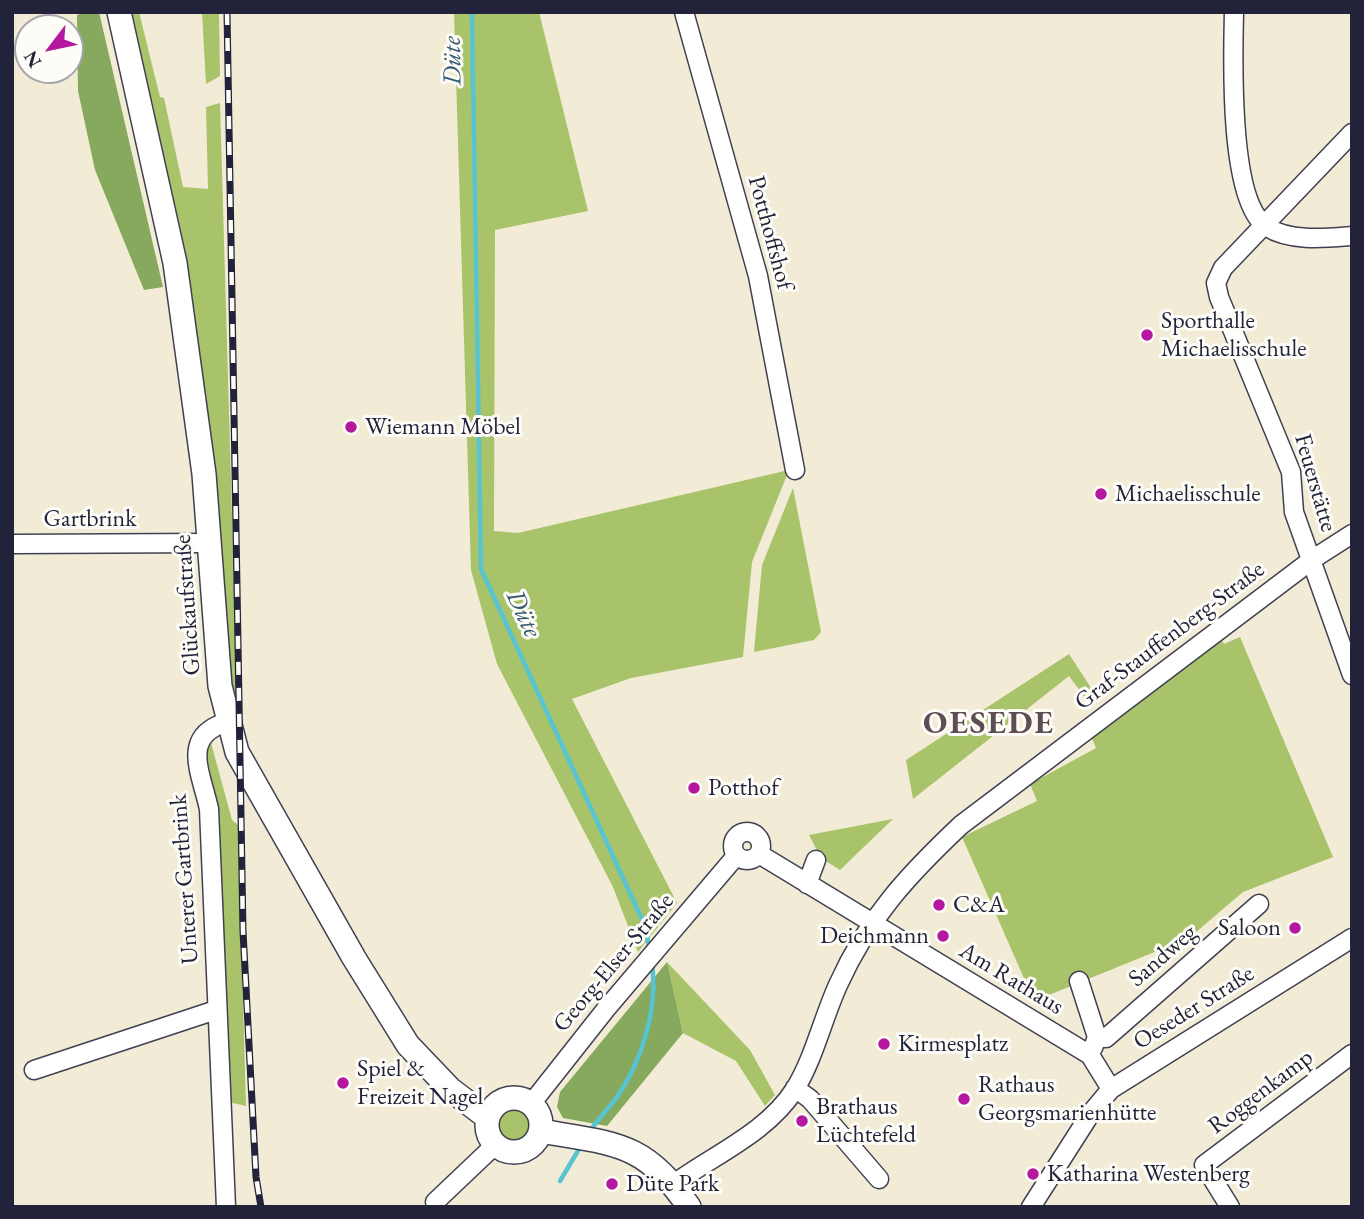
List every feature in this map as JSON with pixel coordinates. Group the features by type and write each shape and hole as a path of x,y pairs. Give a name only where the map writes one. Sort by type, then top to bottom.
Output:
{"main road":[{"name":"Glückaufstraße","path":"118,12 176,263 196,402 220,687 237,752 408,1045 450,1089 488,1118"},
{"path":"515,1098 531,1104 540,1116 541,1131 533,1145 518,1152 502,1150 495,1145 488,1132 488,1118 498,1103 515,1098"},
{"path":"541,1131 604,1142 641,1155 674,1184 689,1207"}],"street":[{"name":"Potthoffshof","path":"684,12 758,275 795,470"},
{"path":"1234,12 1232,90 1241,175 1255,210 1265,226 1288,235 1352,236"},
{"path":"1265,226 1352,133"},
{"name":"Feuerstätte","path":"1265,226 1223,268 1216,283 1219,297 1291,472 1294,512 1313,559 1328,613 1352,675"},
{"name":"Graf-Stauffenberg-Straße","path":"674,1184 750,1135 775,1113 795,1088 836,988 872,924 908,874 961,825 1313,559 1352,534"},
{"name":"Gartbrink","path":"12,544 209,543"},
{"name":"Unterer Gartbrink","path":"226,1207 209,809 196,752 197,742 204,732 228,722"},
{"path":"744,832 757,836 761,844 759,853 748,860 736,856 733,842 744,832"},
{"path":"759,853 872,924"},
{"name":"Georg-Elser-Straße","path":"531,1104 665,938 736,856"},
{"path":"807,884 816,860"},
{"name":"Sandweg","path":"1097,1037 1106,1038 1259,904"},
{"name":"Am Rathaus","path":"872,924 1090,1055 1111,1089"},
{"name":"Oeseder Straße","path":"1031,1207 1091,1113 1111,1089 1352,938"},
{"path":"1079,981 1097,1037 1090,1055"},
{"path":"34,1070 216,1010"},
{"name":"Roggenkamp","path":"1230,1207 1204,1165 1352,1054"},
{"path":"795,1088 810,1099 879,1179"},
{"path":"435,1202 495,1145"}],"green space":[{"path":"99,12 163,287 144,290 95,170 78,91 78,84 84,84 84,14 80,14"},
{"path":"132,12 139,12 160,97 164,98 183,187 208,189 206,107 220,103 238,723 230,702 213,474 191,301"},
{"path":"202,12 219,12 220,76 206,84"},
{"path":"454,12 539,12 588,211 495,230 494,531 518,533 789,470 752,562 743,657 631,678 572,699 677,903 638,952 613,887 497,664 471,570"},
{"path":"793,488 821,632 814,640 754,652 762,565"},
{"path":"1240,637 1333,857 1243,892 1189,938 1034,1001 962,837 1037,801 1030,784 1096,748 1091,736 1221,639 1224,644"},
{"path":"1069,654 1097,697 1089,703 1069,676 913,799 906,760"},
{"path":"210,739 232,820 238,825 246,1106 228,1102 215,809 206,744"},
{"path":"893,819 840,870 821,858 809,835"},
{"path":"667,962 750,1050 775,1095 765,1106 736,1061 683,1033"},
{"path":"667,962 683,1033 607,1126 563,1118 557,1107 560,1092"},
{"path":"514,1108 526,1113 531,1125 526,1137 514,1142 502,1137 497,1125 502,1113"}],"waterway":[{"name":"Düte","path":"472,12 481,569 646,928 649,948"},
{"name":"Düte","path":"589,1133 628,1080 642,1048 651,1015 652,964"},
{"name":"Düte","path":"560,1181 582,1144"}],"railway":[{"path":"227,12 243,931 256,1177 261,1207"}],"place":[{"name":"Sporthalle Michaelisschule","path":"1147,335"},
{"name":"Wiemann Möbel","path":"351,427"},
{"name":"Michaelisschule","path":"1101,494"},
{"name":"Potthof","path":"694,788"},
{"name":"C&A","path":"939,905"},
{"name":"Saloon","path":"1295,928"},
{"name":"Deichmann","path":"943,936"},
{"name":"Kirmesplatz","path":"884,1044"},
{"name":"Spiel & Freizeit Nagel","path":"343,1083"},
{"name":"Rathaus Georgsmarienhütte","path":"964,1099"},
{"name":"Brathaus Lüchtefeld","path":"802,1121"},
{"name":"Katharina Westenberg","path":"1033,1174"},
{"name":"Düte Park","path":"612,1184"}],"district":[{"name":"OESEDE","path":"989,724"}]}
